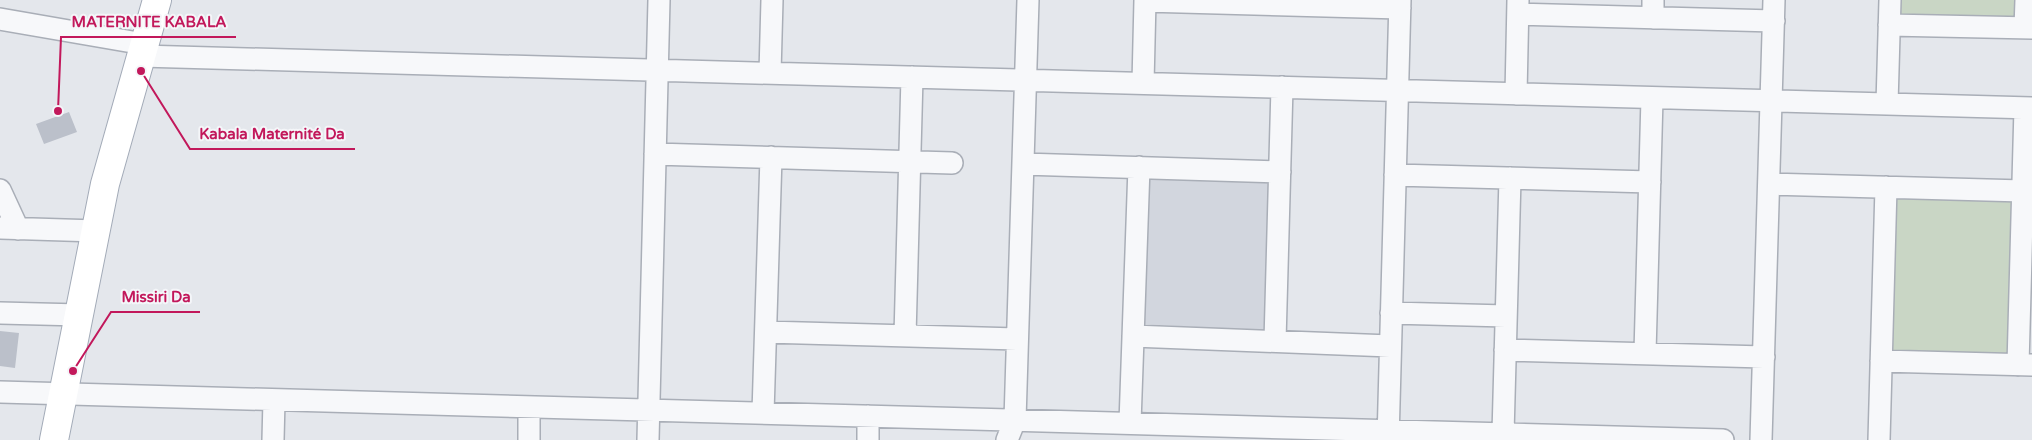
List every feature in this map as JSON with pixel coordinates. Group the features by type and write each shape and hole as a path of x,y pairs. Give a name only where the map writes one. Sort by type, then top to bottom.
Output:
{"main road":[{"path":"54,440 105,184 157,0"}],"street":[{"path":"648,440 659,0"},
{"path":"770,73 772,0"},
{"path":"1011,430 1017,339 1028,0"},
{"path":"1761,440 1774,0"},
{"path":"1887,104 1890,0"},
{"path":"1889,24 2029,28 2026,0"},
{"path":"1143,83 1145,1 1400,4 1388,435"},
{"path":"1516,94 1518,7 1653,9 1774,21"},
{"path":"0,19 142,50 657,70 2028,108 2023,191 2025,365 1881,361"},
{"path":"905,336 912,77"},
{"path":"1275,341 1282,87"},
{"path":"1645,354 1652,98"},
{"path":"655,154 952,162"},
{"path":"763,413 770,157"},
{"path":"1023,164 1280,172"},
{"path":"1130,423 1139,167"},
{"path":"1395,175 1650,182"},
{"path":"1503,434 1510,178"},
{"path":"1769,184 2023,191"},
{"path":"1879,440 1886,187"},
{"path":"0,190 9,229 97,231"},
{"path":"0,313 80,316"},
{"path":"1391,313 1506,316"},
{"path":"766,332 1017,339"},
{"path":"1133,336 1390,346"},
{"path":"1505,350 1764,357"},
{"path":"0,392 868,416 1011,430 1130,423 1186,432 1388,435 1503,434 1723,440"},
{"path":"273,440 274,400"},
{"path":"529,407 529,440"},
{"path":"868,416 868,440"}],"shaded area":[{"path":"1150,177 1276,183 1268,331 1142,324"}],"green space":[{"path":"1895,0 2022,0 2021,23 1894,19"},
{"path":"1890,192 2017,195 2012,361 1886,357"}],"building":[{"path":"69,112 77,132 44,144 36,124"},
{"path":"0,331 19,333 15,368 0,366"}],"place":[{"name":"Kabala Maternité Da","path":"141,71"},
{"name":"MATERNITE KABALA","path":"58,111"},
{"name":"Missiri Da","path":"73,371"}]}
